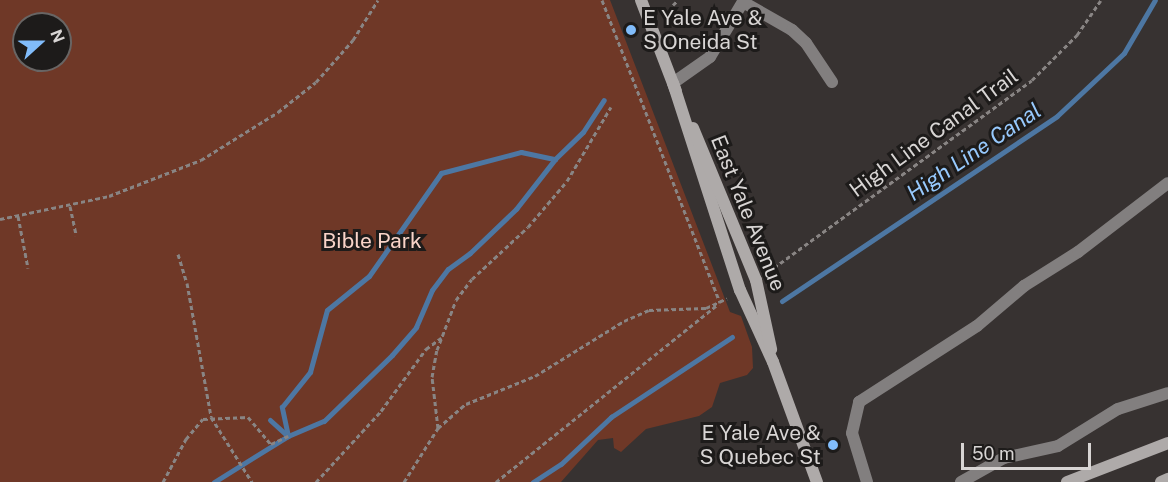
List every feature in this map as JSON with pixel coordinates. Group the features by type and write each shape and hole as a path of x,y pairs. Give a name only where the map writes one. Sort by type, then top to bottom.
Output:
{"main road":[{"name":"East Yale Avenue","path":"641,0 673,83 756,279 773,362"},
{"name":"East Yale Avenue","path":"673,83 740,290 773,362 817,482"},
{"path":"1067,482 1168,443"},
{"path":"1161,482 1168,479"}],"street":[{"path":"673,83 710,57 744,1 792,30 806,43 832,82"},
{"path":"867,482 852,433 859,402 977,326 1024,286 1078,252 1168,183"},
{"path":"961,482 1004,458 1058,446 1118,409 1168,393"}],"path":[{"path":"0,219 110,196 176,172 278,112 336,62 378,0"},
{"path":"602,0 720,303"},
{"path":"673,5 678,0"},
{"name":"High Line Canal Trail","path":"767,272 1032,80 1077,35 1101,0"},
{"path":"438,428 432,377 441,338 456,300 472,279 548,205 585,154 611,108"},
{"path":"70,206 75,235"},
{"path":"18,216 28,268"},
{"path":"178,254 187,283 211,417 252,482"},
{"path":"404,482 438,428 466,404 535,376 624,321 649,310 706,308 720,303"},
{"path":"496,482 720,303"},
{"path":"316,482 381,411 420,356 441,338"},
{"path":"163,482 196,424 211,417 248,417 271,444 288,436"}],"green space":[{"name":"Bible Park","path":"0,0 610,0 730,312 741,316 752,347 753,368 747,375 720,383 712,407 699,416 646,429 621,452 614,448 613,438 598,440 561,482 0,482"}],"waterway":[{"name":"High Line Canal","path":"782,301 1057,116 1124,53 1155,0"},
{"path":"214,482 288,436 324,421 392,355 416,327 432,290 448,269 470,253 516,209 555,159 583,132 604,100"},
{"path":"288,436 282,407 310,372 327,310 369,276 441,173 521,152 555,159"},
{"name":"High Line Canal","path":"533,482 561,464 611,417 732,337"},
{"path":"270,420 288,436"}],"place":[{"name":"E Yale Ave & S Oneida St","path":"631,30"},
{"name":"E Yale Ave & S Quebec St","path":"833,445"}]}
